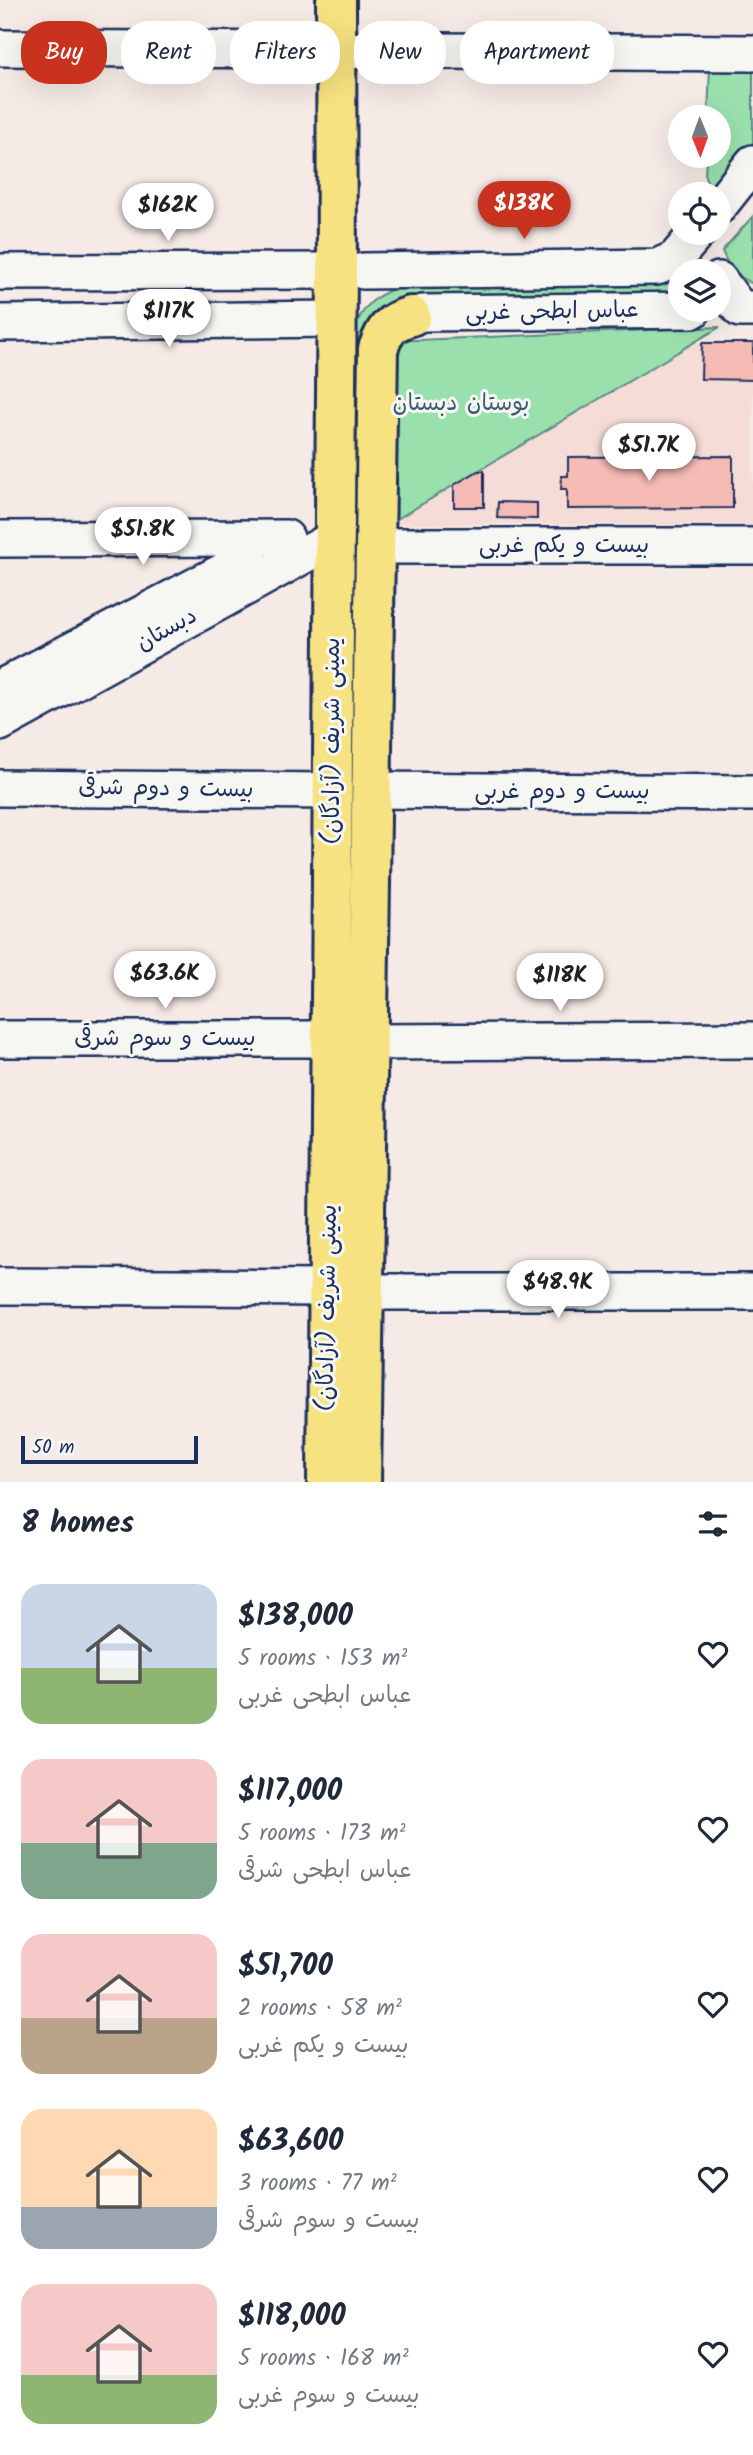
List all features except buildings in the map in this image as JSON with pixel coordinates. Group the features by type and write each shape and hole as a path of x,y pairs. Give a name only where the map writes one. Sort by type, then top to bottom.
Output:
{"main road":[{"name":"یمینی شریف (آزادگان)","path":"336,0 349,51"},
{"name":"یمینی شریف (آزادگان)","path":"349,1041 333,791 337,319 350,271 349,51 361,0"},
{"name":"یمینی شریف (آزادگان)","path":"327,1482 346,1290 349,1041 371,790 378,349 384,332 411,316"},
{"name":"یمینی شریف (آزادگان)","path":"346,1290 361,1482"}],"street":[{"path":"0,48 753,54"},
{"path":"731,191 753,163"},
{"name":"عباس ابطحی غربی","path":"0,272 657,267 675,259 687,245"},
{"name":"عباس ابطحی غربی","path":"411,316 424,313 668,310"},
{"path":"0,323 337,319"},
{"name":"دبستان","path":"0,688 257,568 286,538 335,525"},
{"name":"دبستان","path":"0,723 257,568 335,525"},
{"path":"0,540 286,538"},
{"name":"بیست و یکم غربی","path":"374,546 753,546"},
{"name":"بیست و دوم شرقی","path":"0,788 333,791"},
{"name":"بیست و دوم غربی","path":"371,790 753,793"},
{"name":"بیست و سوم شرقی","path":"0,1039 753,1040"},
{"path":"0,1286 753,1292"}],"shaded area":[{"path":"694,342 753,343 753,525 389,524"}],"green space":[{"path":"710,65 753,65 753,143 722,182 707,182 705,168 732,168 732,105 708,105"},
{"path":"753,216 753,284 731,271 731,259 726,259 722,251 731,245 731,241"},
{"path":"668,278 668,299 401,298 380,308 366,327 352,1482 350,346 356,325 365,309 379,296 399,287 642,285"},
{"name":"بوستان دبستان","path":"720,327 387,525 394,341"}]}
